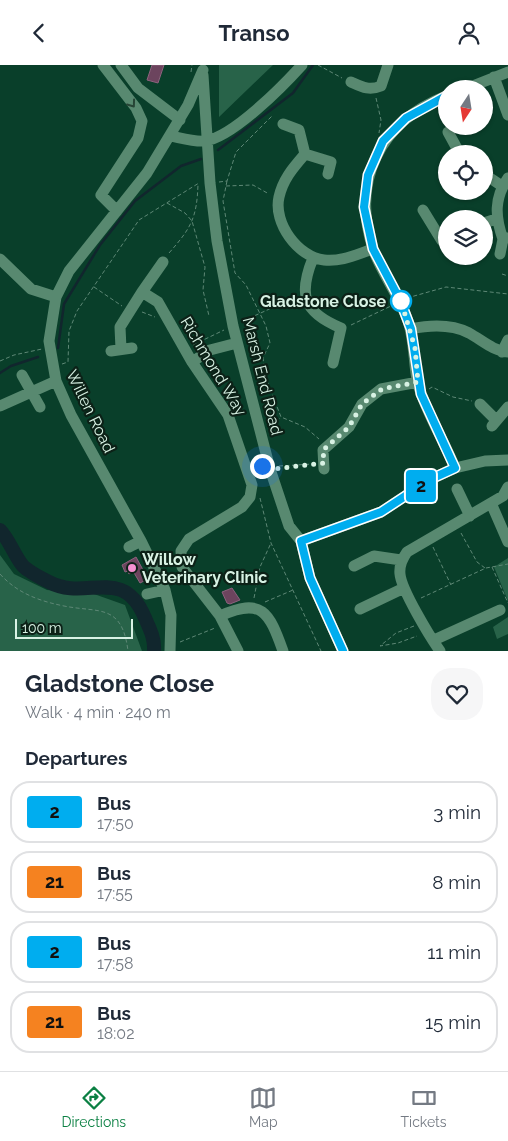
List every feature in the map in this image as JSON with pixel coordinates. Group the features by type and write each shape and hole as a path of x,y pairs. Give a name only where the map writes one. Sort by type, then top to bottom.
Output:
{"street":[{"path":"103,65 136,109 142,121 138,138 101,195 117,211"},
{"path":"171,136 207,141 222,135 276,94 302,65"},
{"path":"351,82 374,93 384,81 388,65"},
{"path":"127,67 138,88 180,120"},
{"name":"Willen Road","path":"171,646 172,615 165,590 141,541 71,415 56,381 49,341 56,297 69,271 146,173 171,136 180,120 202,67"},
{"name":"Marsh End Road","path":"202,67 207,141 218,241 232,326 270,469 290,526 301,541 310,578 343,651"},
{"path":"487,80 508,71"},
{"path":"494,77 508,115"},
{"path":"438,100 406,118 383,141 368,175 364,207 373,249 400,300 411,329 421,394 455,468"},
{"path":"282,124 299,130 305,154"},
{"path":"305,154 287,175 278,199 281,223 294,244 313,258 325,260 343,259 373,249"},
{"path":"305,154 331,162 328,174"},
{"path":"493,178 505,182 496,219 505,239 500,254"},
{"path":"423,210 438,238"},
{"path":"313,258 306,277 304,293 310,309 324,321 346,327 333,363"},
{"path":"0,259 31,289 56,297"},
{"path":"121,349 120,327 162,262"},
{"name":"Richmond Way","path":"142,292 158,302 192,362 228,415 252,485 250,497 242,507 189,539 181,551 182,567 222,620 238,651"},
{"path":"411,329 424,326 450,327 468,333 505,352 508,340"},
{"path":"192,362 210,350 237,343"},
{"path":"22,375 40,407"},
{"path":"0,406 56,381"},
{"path":"324,466 323,450 349,427 362,404 382,389 418,382"},
{"path":"480,404 494,423 508,407"},
{"path":"301,541 381,512 431,479 455,468 485,461 508,459"},
{"path":"440,651 404,588 400,574 401,560 407,552 503,496 508,487"},
{"path":"457,489 470,516"},
{"path":"491,503 508,542"},
{"path":"129,547 141,541"},
{"path":"354,565 374,556 401,560"},
{"path":"360,609 404,588"},
{"path":"147,595 165,590"},
{"path":"429,631 504,606"},
{"path":"222,620 240,607 256,608 269,619 283,651"}],"path":[{"path":"318,65 351,82"},
{"path":"374,93 381,120 378,137 383,141"},
{"path":"227,181 222,201 235,273 246,285 270,343 263,358 266,378 281,417 305,427 328,446"},
{"path":"59,365 68,362 69,331 77,311 140,220 198,183"},
{"path":"226,186 253,185 278,199"},
{"path":"166,203 185,213 192,221 205,267 203,290 209,316"},
{"path":"502,274 508,276"},
{"path":"346,327 396,304 400,300 446,287 508,294"},
{"path":"184,349 304,293"},
{"path":"0,361 14,355 42,349"},
{"path":"421,394 432,387 480,404"},
{"path":"267,433 270,427 281,417"},
{"path":"270,469 324,466"},
{"path":"259,493 271,543 321,651"},
{"path":"457,524 477,561 486,568"},
{"path":"429,539 451,585"},
{"path":"256,608 260,567 271,543"},
{"path":"412,602 486,568 508,564"},
{"path":"492,567 504,606"},
{"path":"0,574 10,585 22,593 44,601 107,612 121,627 127,640 128,651"},
{"path":"256,608 265,601 293,589"},
{"path":"171,646 222,620"},
{"path":"429,631 398,643 380,646 396,633 429,631"}],"green space":[{"path":"219,65 273,65 219,117"},
{"path":"0,555 14,574 47,590 94,594 125,605 142,651 0,651"},
{"path":"508,558 508,601 494,567"},
{"path":"508,617 508,634 497,639 493,627"}],"building":[{"path":"152,65 164,65 158,83 147,80"},
{"name":"Willow Veterinary Clinic","path":"136,557 148,579 140,583 133,571 129,574 128,571 125,572 122,565"},
{"path":"232,588 240,600 230,604 227,603 222,592"}],"waterway":[{"path":"218,150 293,93 313,65"},
{"path":"58,348 64,304 100,245 135,201 181,166 201,159"},
{"path":"0,373 11,366 38,357"},
{"path":"0,530 23,566 49,582 63,587 103,587 115,588 126,592 136,602 145,618 153,638 154,651"}],"bus line":[{"name":"2","path":"343,651 310,578 301,541 381,512 431,479 455,468 421,394 411,329 400,300 373,249 364,207 368,175 383,141 406,118 438,99"}],"place":[{"name":"Gladstone Close","path":"401,301"},
{"name":"Willow Veterinary Clinic","path":"132,568"}],"route":[{"path":"262,466 265,470 324,463 323,450 336,441 349,427 362,404 382,389 418,382 415,348 411,329 401,301"}]}
